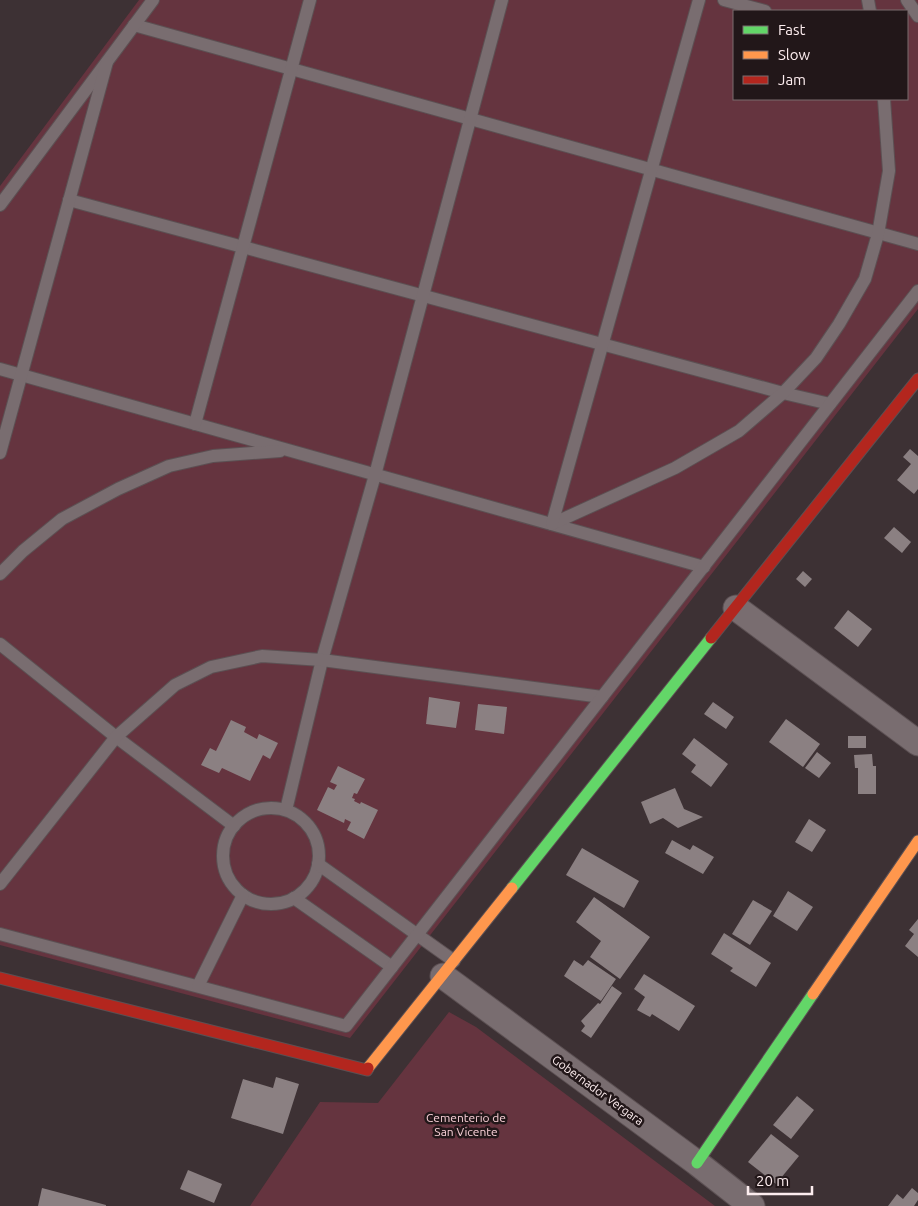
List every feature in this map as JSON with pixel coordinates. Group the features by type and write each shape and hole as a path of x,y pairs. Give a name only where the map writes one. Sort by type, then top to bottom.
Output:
{"street":[{"path":"0,978 367,1070 918,379"},
{"path":"736,608 918,743"},
{"path":"697,1163 918,841"},
{"name":"Gobernador Vergara","path":"449,968 752,1206"}],"lane":[{"path":"0,205 153,0"},
{"path":"195,424 310,0"},
{"path":"286,810 322,660 375,475 502,0"},
{"path":"552,524 699,0"},
{"path":"724,0 761,10"},
{"path":"907,0 918,16"},
{"path":"134,25 918,244"},
{"path":"0,453 107,62"},
{"path":"552,524 675,468 738,430 783,393 816,358 840,324 865,279 878,234 890,171 884,100"},
{"path":"69,200 783,393 830,404"},
{"path":"0,934 346,1026 918,291"},
{"path":"0,370 704,567"},
{"path":"0,574 23,551 62,518 118,489 169,466 213,456 290,451"},
{"path":"0,644 116,737 234,826"},
{"path":"0,884 116,737 175,685 211,667 262,656 322,660 602,697"},
{"path":"271,808 286,810 298,816 308,825 316,837 319,850 314,878 306,890 294,898 281,903 255,902 243,895 232,884 225,870 222,855 226,839 234,826 244,816 257,810 271,808"},
{"path":"318,864 417,934 449,968"},
{"path":"198,986 243,895"},
{"path":"294,898 392,967"}],"green space":[{"path":"139,0 918,0 918,309 350,1038 0,945 0,186"},
{"name":"Cementerio de San Vicente","path":"449,1012 476,1027 715,1206 250,1206 320,1102 378,1103"}],"building":[{"path":"910,449 918,456 918,489 914,494 897,480 911,464 903,457"},
{"path":"894,527 911,542 902,553 884,538"},
{"path":"803,571 812,579 805,587 796,579"},
{"path":"848,610 872,629 858,647 834,628"},
{"path":"429,697 460,702 456,728 426,724"},
{"path":"713,702 734,717 726,729 704,714"},
{"path":"478,704 507,707 504,734 475,730"},
{"path":"786,719 820,744 803,767 769,742"},
{"path":"231,720 246,727 244,732 257,739 259,734 278,743 270,759 263,755 250,781 222,768 219,773 201,765 210,748 216,751"},
{"path":"848,736 866,736 866,748 848,748"},
{"path":"694,738 728,764 711,787 691,772 696,765 682,754"},
{"path":"817,752 831,763 819,778 805,768"},
{"path":"872,754 873,766 876,766 876,794 858,794 858,768 855,768 854,755"},
{"path":"338,766 365,779 357,794 354,793 352,798 355,799 354,801 360,804 361,802 378,810 364,839 347,830 351,822 345,819 344,823 317,810 328,787 334,790 337,785 330,782"},
{"path":"675,788 684,809 703,817 678,828 663,818 650,824 641,802"},
{"path":"809,819 826,830 812,852 795,842"},
{"path":"672,840 690,850 693,845 714,857 703,874 665,853"},
{"path":"582,848 639,881 624,908 566,875"},
{"path":"788,891 813,907 797,931 773,916"},
{"path":"594,897 650,937 620,979 590,957 601,941 576,922"},
{"path":"753,900 772,911 750,945 732,934"},
{"path":"918,919 918,957 905,946 914,934 909,930"},
{"path":"724,933 771,963 756,987 730,971 733,968 711,954"},
{"path":"574,960 583,966 588,960 616,979 601,1001 564,976"},
{"path":"644,974 695,1006 679,1031 652,1014 650,1017 637,1010 645,997 634,989"},
{"path":"612,986 622,993 591,1038 581,1031 585,1026 581,1021 598,1003 600,1004"},
{"path":"276,1077 299,1084 283,1134 231,1118 243,1079 273,1088"},
{"path":"797,1096 814,1110 791,1139 773,1125"},
{"path":"771,1134 799,1156 776,1184 748,1162"},
{"path":"188,1170 222,1184 214,1203 180,1189"},
{"path":"42,1188 106,1205 106,1206 38,1206"},
{"path":"912,1188 918,1193 918,1200 914,1206 888,1206 897,1194 903,1199"}],"traffic: fast":[{"path":"512,888 711,638"},
{"path":"697,1163 813,994"}],"traffic: slow":[{"path":"813,994 918,841"},
{"path":"368,1068 512,888"}],"traffic: jam":[{"path":"711,638 918,379"},
{"path":"0,978 367,1070 368,1068"}]}
